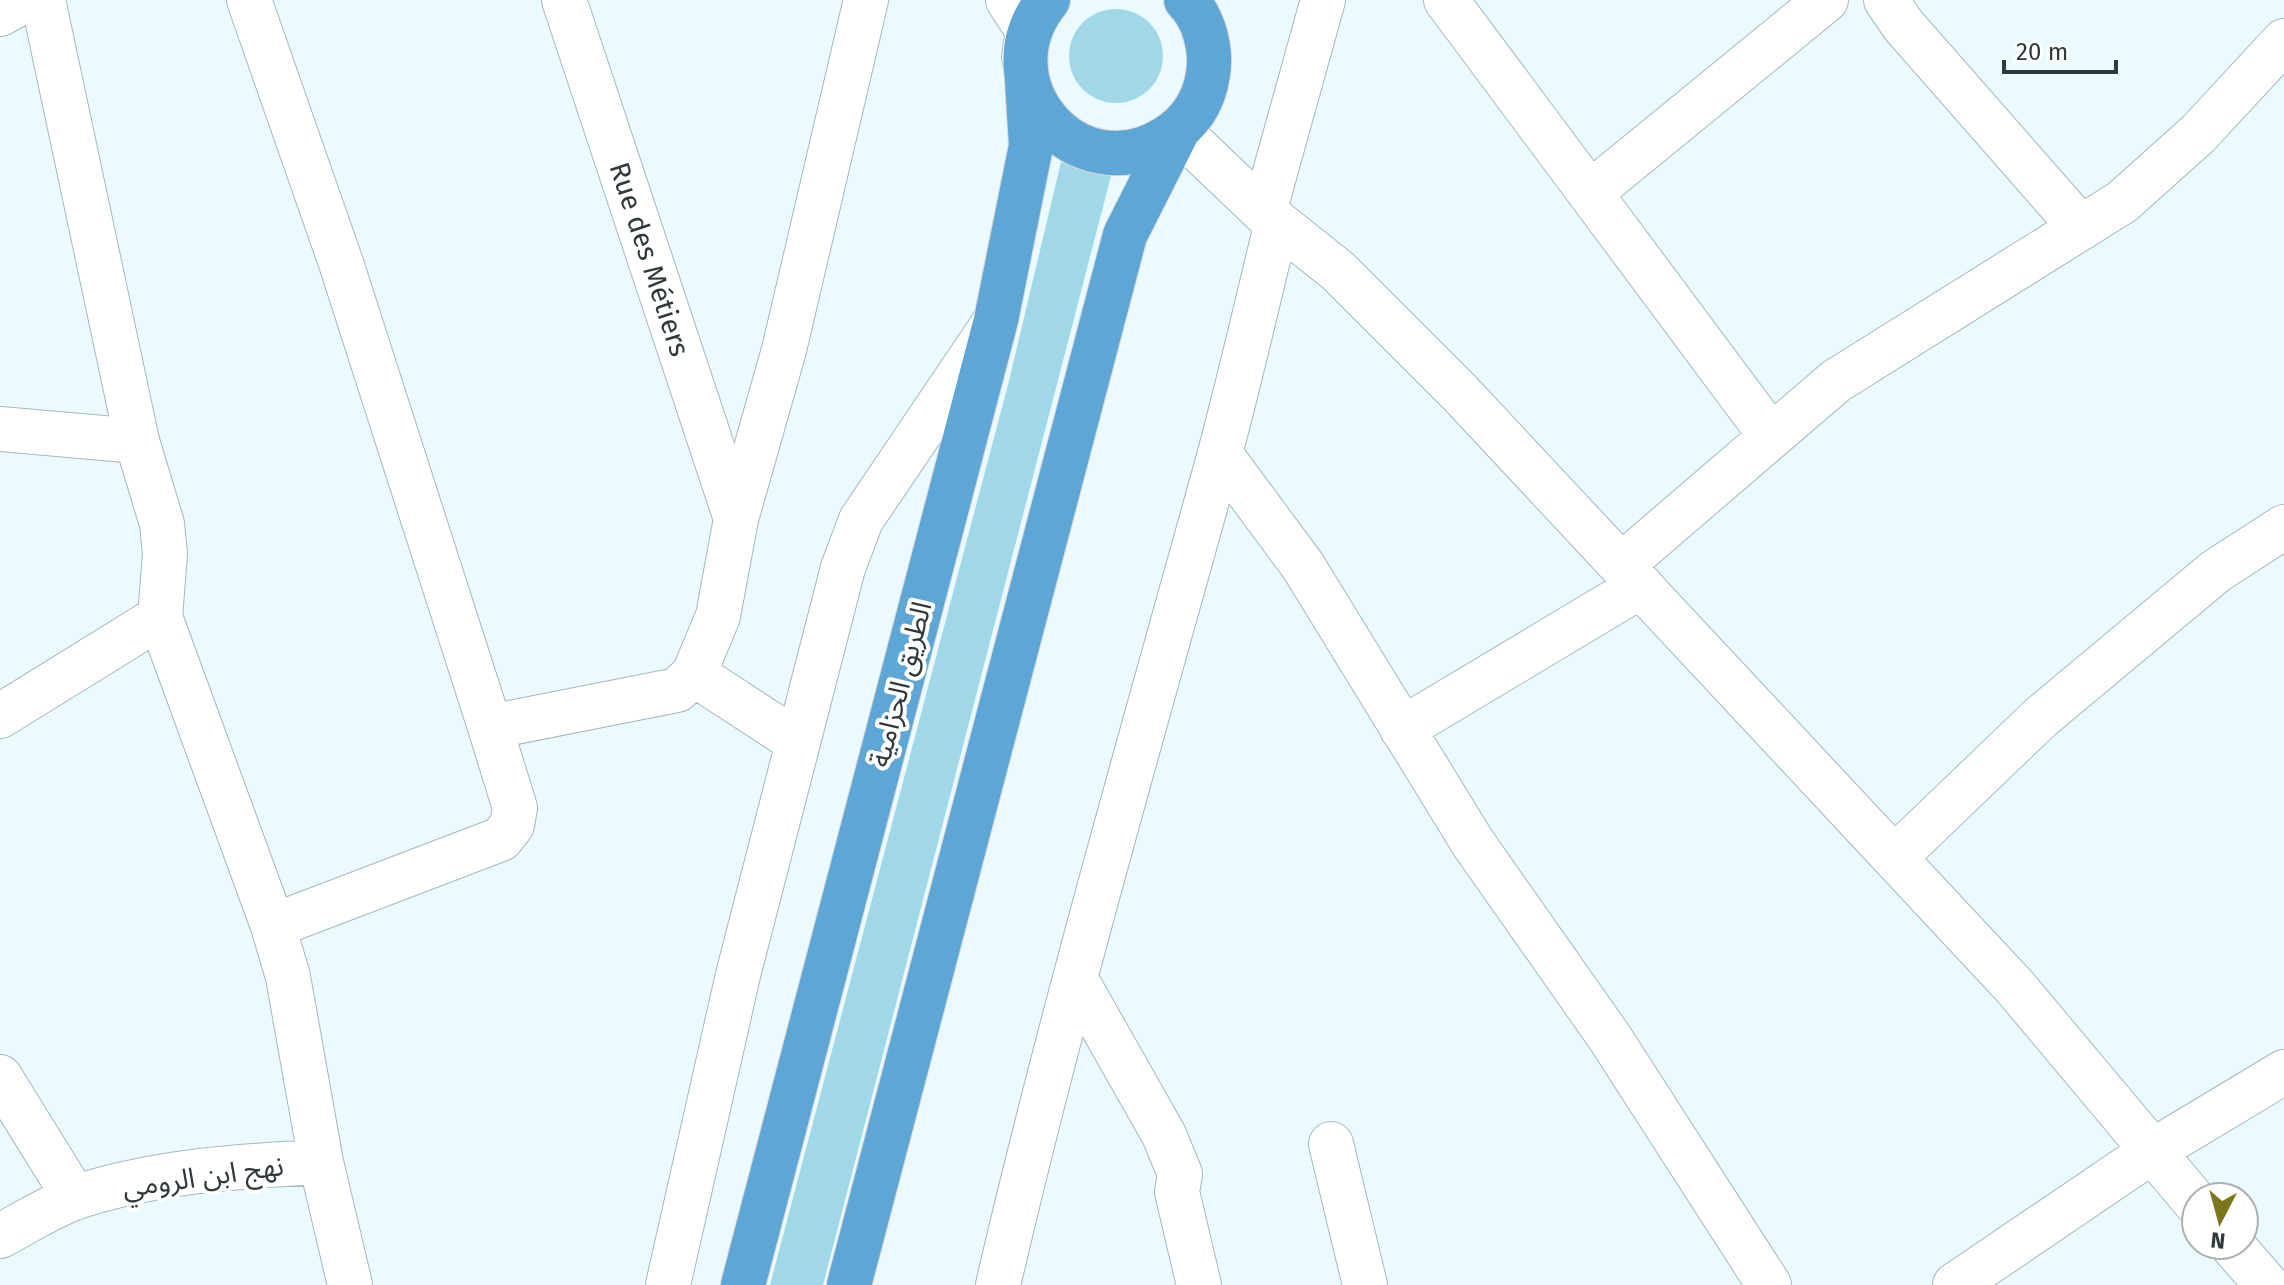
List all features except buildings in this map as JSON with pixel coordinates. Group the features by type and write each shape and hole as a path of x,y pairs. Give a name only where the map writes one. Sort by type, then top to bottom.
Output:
{"highway":[{"name":"الطريق الحزامية","path":"743,1285 996,320 1031,146 1026,68 1029,34 1048,0"},
{"path":"1026,68 1038,109 1058,133 1086,148 1117,154 1148,149 1178,130 1194,113 1206,88 1210,61 1199,11"},
{"path":"849,1285 1125,235 1178,130"}],"street":[{"path":"0,14 26,0"},
{"path":"43,0 137,441 162,524 165,554 160,617 273,926 288,977 321,1162 350,1285"},
{"path":"249,0 341,263 515,808 512,825 501,839 273,926"},
{"name":"Rue des Métiers","path":"564,0 736,519"},
{"path":"490,727 677,690 694,674 718,616 736,519 784,350 866,0"},
{"path":"1008,0 1028,31 1026,68"},
{"path":"998,1285 1030,1150 1131,766 1220,454 1270,217 1323,0"},
{"path":"1446,0 1771,436"},
{"path":"1590,193 1826,0"},
{"path":"1886,0 1903,25 2081,228"},
{"path":"1402,729 1632,575 1771,436 1836,381 2122,202 2198,134 2284,41"},
{"path":"1178,130 1270,217 1350,282 1461,394 2015,987 2180,1185"},
{"path":"668,1285 738,975 843,568 861,520 996,320"},
{"path":"0,429 137,441"},
{"path":"1220,454 1303,566 1473,843 1610,1038 1769,1285"},
{"path":"1895,857 2041,717 2216,571 2284,527"},
{"path":"0,716 160,617"},
{"path":"694,674 798,742"},
{"path":"1075,978 1164,1135 1180,1174 1177,1192 1199,1285"},
{"path":"1955,1285 2151,1152 2284,1072"},
{"path":"0,1077 75,1198"},
{"path":"1331,1144 1365,1285"},
{"name":"نهج ابن الرومي","path":"0,1236 75,1198 160,1176 241,1166 321,1162"},
{"path":"2246,1261 2267,1285"}],"shaded area":[{"path":"1116,9 1134,13 1149,23 1159,38 1163,56 1159,74 1149,89 1134,99 1116,103 1098,99 1083,89 1073,74 1069,56 1073,38 1083,23 1098,13"},
{"path":"1061,162 1111,176 823,1285 770,1285 1009,381"}]}
